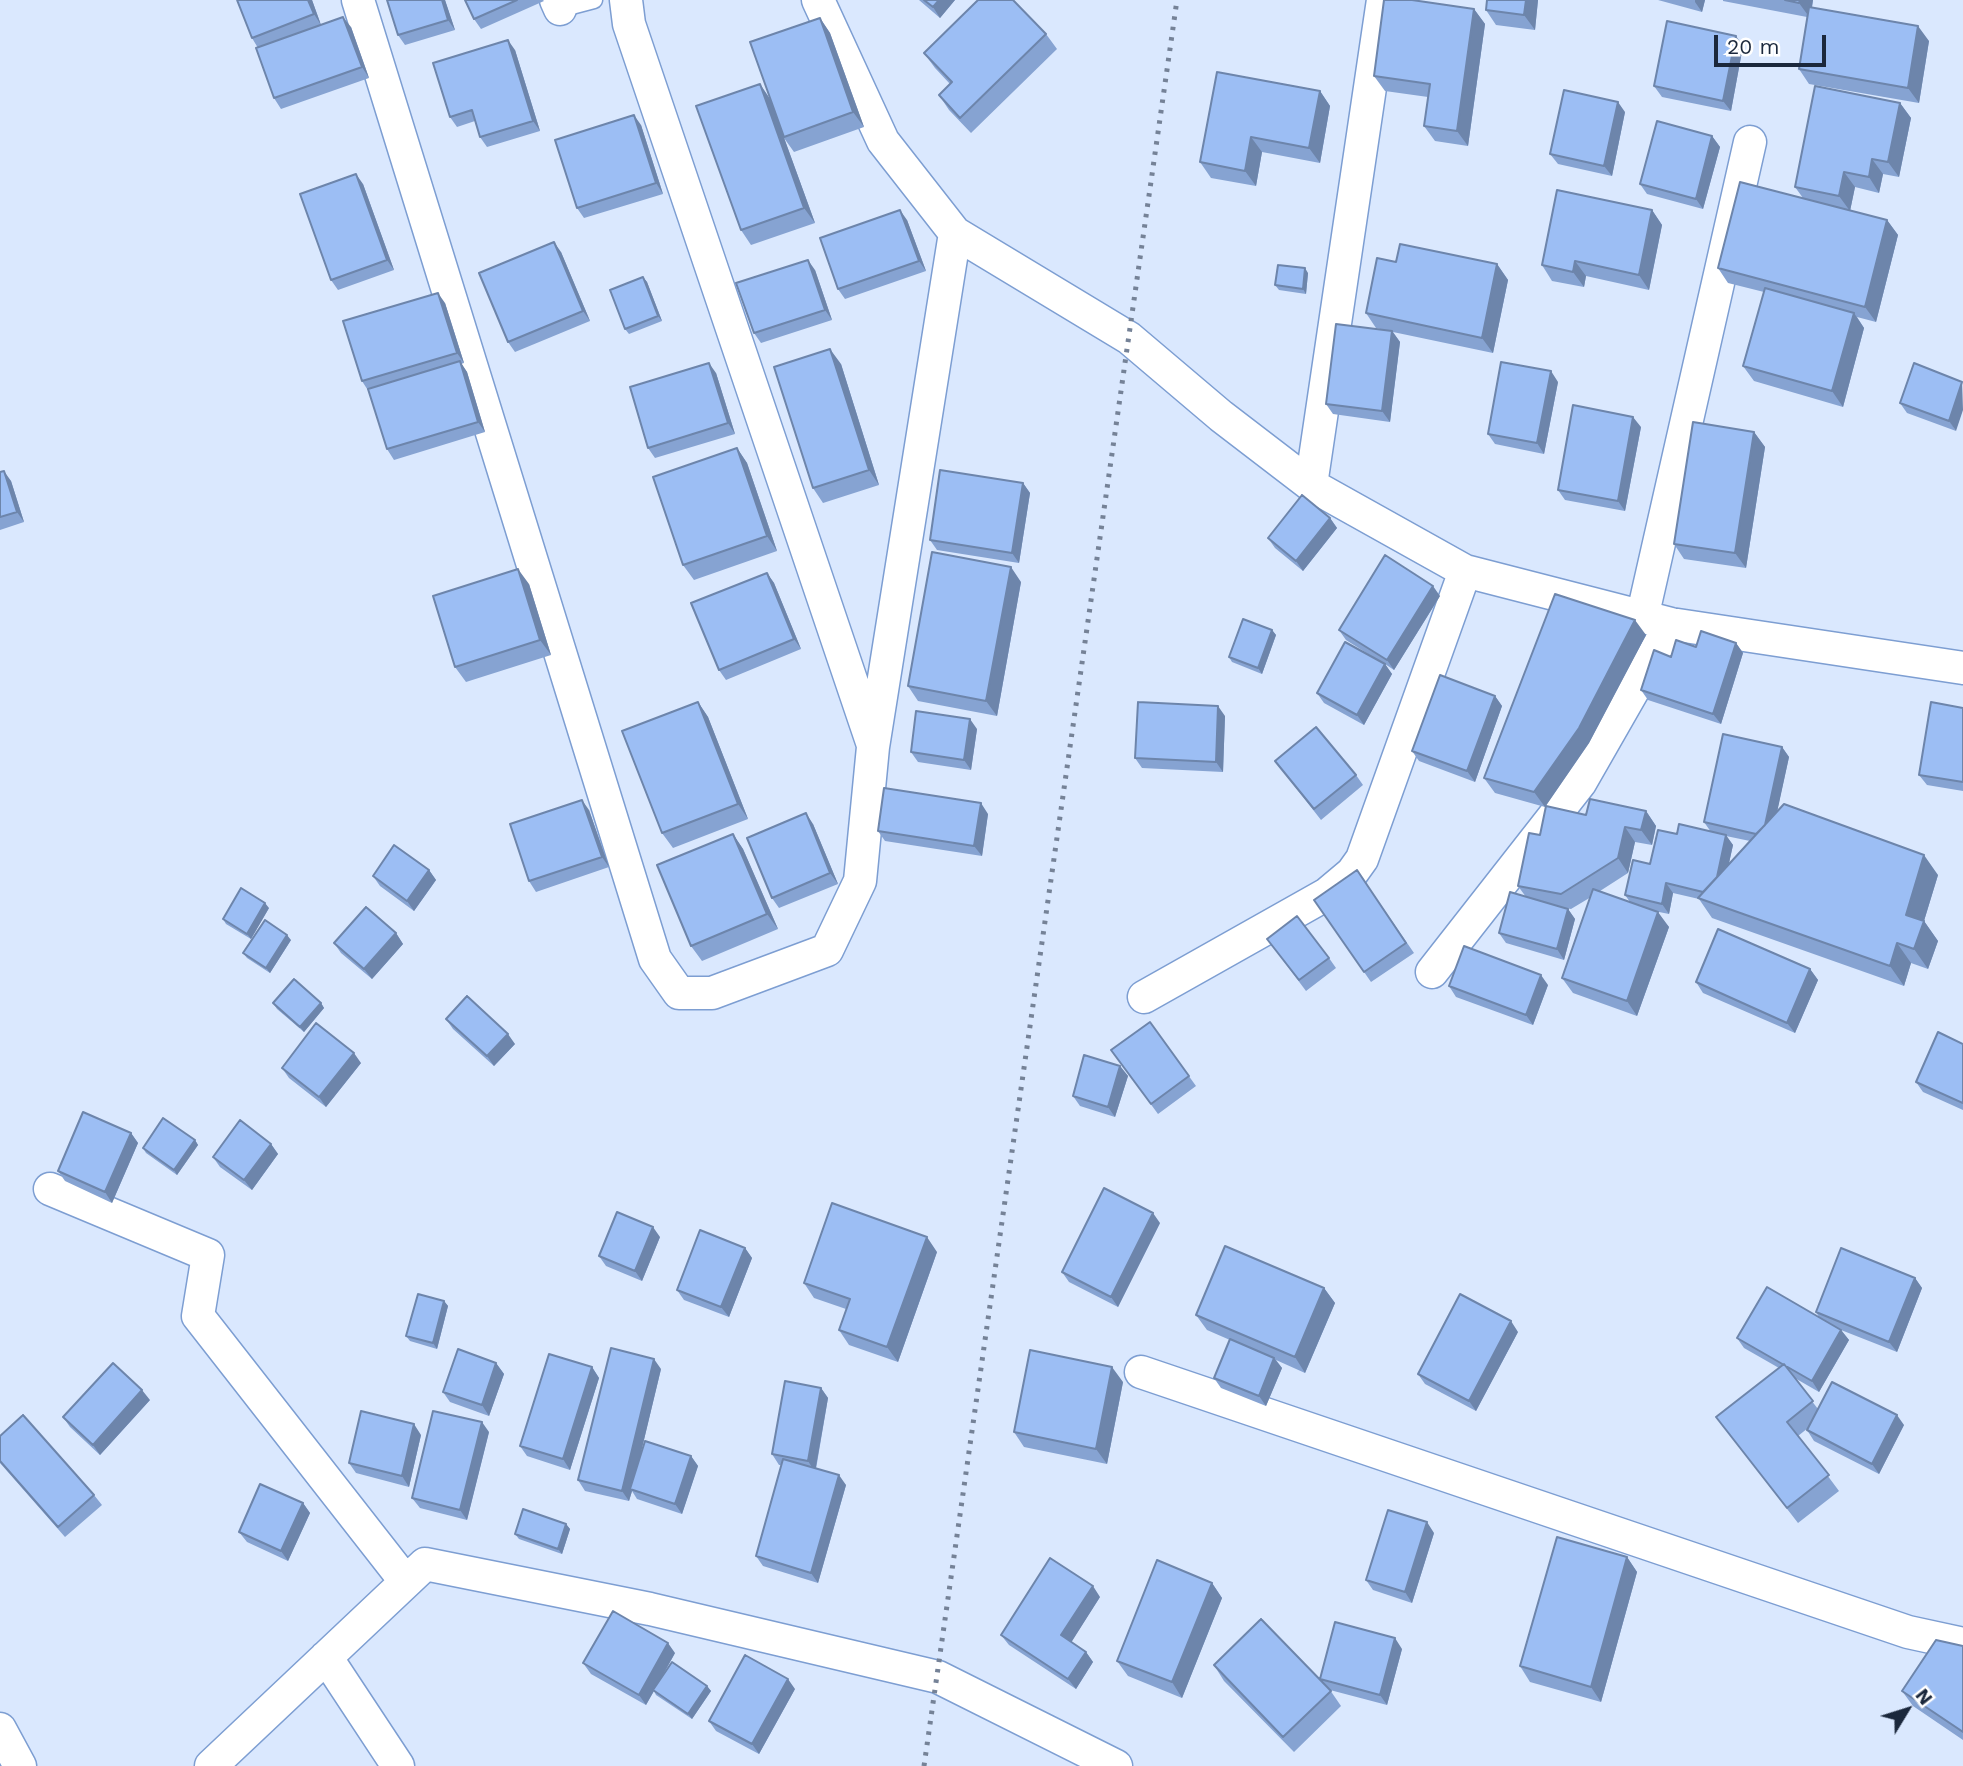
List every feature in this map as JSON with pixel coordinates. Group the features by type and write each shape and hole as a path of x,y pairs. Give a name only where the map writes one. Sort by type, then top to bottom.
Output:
{"street":[{"path":"358,0 655,959 679,993 712,993 827,950 860,881 873,747 955,233"},
{"path":"626,0 629,24 873,747"},
{"path":"818,0 883,141 955,233 1129,338 1221,416 1311,485 1465,570 1656,621 1963,668"},
{"path":"1311,485 1383,0"},
{"path":"1432,972 1580,783 1656,621 1750,142"},
{"path":"1144,998 1327,894 1352,873 1362,859 1465,570"},
{"path":"50,1189 208,1255 198,1317 406,1582"},
{"path":"1140,1372 1895,1627 1963,1644"},
{"path":"211,1766 425,1564 650,1609 938,1677 1116,1766"},
{"path":"326,1657 398,1766"},
{"path":"0,1729 20,1766"}],"lane":[{"path":"558,5 594,0"}],"building":[{"path":"237,0 308,0 314,14 252,38"},
{"path":"387,0 442,0 448,20 398,35"},
{"path":"465,0 517,0 474,19"},
{"path":"924,0 939,0 933,7"},
{"path":"978,0 1013,0 1046,34 960,118 939,95 952,82 924,53"},
{"path":"1384,0 1412,0 1474,9 1457,131 1424,126 1430,84 1374,76"},
{"path":"1487,0 1526,0 1524,15 1486,10"},
{"path":"1809,7 1918,26 1908,88 1799,69"},
{"path":"343,17 362,67 274,98 256,48"},
{"path":"820,18 853,112 784,137 750,42"},
{"path":"1667,21 1736,36 1723,101 1654,86"},
{"path":"508,40 533,121 480,137 472,110 450,117 433,63"},
{"path":"1217,72 1320,91 1309,148 1251,137 1245,171 1200,162"},
{"path":"760,84 804,208 741,230 696,106"},
{"path":"1815,86 1900,103 1888,162 1872,159 1869,177 1844,172 1839,196 1795,187"},
{"path":"1564,90 1618,102 1604,166 1550,154"},
{"path":"634,115 656,183 577,208 555,140"},
{"path":"1657,121 1712,136 1696,199 1640,184"},
{"path":"356,174 387,260 331,280 300,194"},
{"path":"1740,182 1887,220 1865,307 1718,268"},
{"path":"1557,190 1652,210 1639,275 1575,261 1573,272 1542,265"},
{"path":"900,210 919,261 838,289 820,238"},
{"path":"554,242 583,311 508,342 479,273"},
{"path":"1400,244 1497,264 1482,338 1366,313 1377,258 1396,262"},
{"path":"808,260 825,310 754,333 736,283"},
{"path":"1278,265 1305,268 1303,289 1275,285"},
{"path":"643,277 658,316 625,329 610,290"},
{"path":"1765,288 1854,313 1832,391 1743,366"},
{"path":"438,293 457,353 362,381 343,321"},
{"path":"1336,324 1392,331 1382,411 1326,404"},
{"path":"830,349 869,470 813,488 774,367"},
{"path":"460,361 478,422 387,449 368,389"},
{"path":"1501,362 1551,371 1537,443 1488,434"},
{"path":"709,363 728,423 648,448 630,387"},
{"path":"1914,363 1962,382 1949,421 1900,403"},
{"path":"1573,405 1633,417 1618,501 1558,490"},
{"path":"1693,422 1754,432 1735,553 1674,544"},
{"path":"737,448 767,536 683,565 653,477"},
{"path":"940,470 1023,483 1012,553 930,540"},
{"path":"4,471 17,512 0,517 0,472"},
{"path":"1302,495 1330,518 1296,561 1268,538"},
{"path":"932,552 1011,567 986,701 908,686"},
{"path":"1385,555 1433,586 1387,660 1339,630"},
{"path":"518,569 540,640 455,667 433,596"},
{"path":"767,573 794,639 719,670 691,603"},
{"path":"1555,594 1635,620 1579,728 1534,792 1484,778"},
{"path":"1243,619 1272,630 1258,668 1229,657"},
{"path":"1701,631 1736,643 1713,714 1641,690 1654,650 1671,657 1676,640 1696,647"},
{"path":"1345,642 1385,664 1357,715 1317,693"},
{"path":"1440,675 1495,696 1467,771 1412,751"},
{"path":"698,702 738,804 662,833 622,731"},
{"path":"1138,702 1218,706 1216,762 1135,758"},
{"path":"1931,702 1963,708 1963,782 1919,775"},
{"path":"916,711 970,719 964,760 911,752"},
{"path":"1316,727 1356,775 1314,809 1275,761"},
{"path":"1723,734 1782,747 1765,825 1756,834 1704,822"},
{"path":"884,788 981,803 974,846 878,831"},
{"path":"1590,799 1646,811 1641,830 1625,827 1618,858 1561,894 1518,886 1529,833 1540,835 1546,806 1586,815"},
{"path":"582,800 602,857 529,881 510,824"},
{"path":"1784,804 1924,855 1906,915 1924,921 1914,949 1897,943 1890,966 1698,898"},
{"path":"806,813 830,873 772,898 747,838"},
{"path":"1679,824 1726,835 1717,877 1703,892 1666,883 1662,904 1625,895 1633,860 1650,864 1658,830 1677,834"},
{"path":"733,834 767,914 691,946 657,865"},
{"path":"394,845 429,870 407,901 373,876"},
{"path":"1357,870 1406,943 1364,972 1314,900"},
{"path":"241,888 265,903 247,934 223,919"},
{"path":"1593,889 1658,912 1627,1001 1562,978"},
{"path":"1510,892 1568,909 1557,949 1499,933"},
{"path":"366,907 396,933 364,969 334,943"},
{"path":"1297,916 1329,958 1299,980 1267,939"},
{"path":"265,920 287,935 266,968 243,953"},
{"path":"1718,929 1810,969 1787,1023 1696,982"},
{"path":"1464,946 1541,975 1526,1015 1449,986"},
{"path":"294,979 321,1003 300,1027 273,1003"},
{"path":"467,996 508,1034 487,1056 446,1019"},
{"path":"1150,1022 1189,1076 1151,1104 1111,1050"},
{"path":"316,1023 354,1053 319,1097 282,1068"},
{"path":"1938,1032 1963,1044 1963,1103 1916,1082"},
{"path":"1084,1055 1120,1066 1108,1107 1073,1096"},
{"path":"83,1112 131,1133 105,1192 58,1171"},
{"path":"163,1118 195,1140 174,1170 143,1148"},
{"path":"240,1120 271,1144 244,1180 213,1157"},
{"path":"1104,1188 1153,1213 1111,1297 1062,1272"},
{"path":"832,1203 927,1237 887,1347 839,1330 850,1299 804,1283"},
{"path":"617,1212 653,1227 635,1271 599,1256"},
{"path":"700,1230 745,1248 721,1307 677,1290"},
{"path":"1225,1246 1324,1288 1295,1357 1196,1315"},
{"path":"1841,1248 1915,1278 1889,1342 1816,1312"},
{"path":"1767,1287 1841,1330 1812,1381 1737,1338"},
{"path":"418,1294 444,1301 433,1343 406,1336"},
{"path":"1460,1294 1511,1321 1469,1401 1418,1374"},
{"path":"1230,1339 1274,1358 1259,1396 1214,1378"},
{"path":"611,1348 654,1359 622,1491 578,1480"},
{"path":"458,1349 496,1363 482,1405 443,1392"},
{"path":"1030,1350 1112,1367 1096,1449 1014,1432"},
{"path":"549,1354 592,1367 563,1459 520,1446"},
{"path":"113,1363 142,1390 93,1445 63,1417"},
{"path":"1784,1364 1813,1401 1787,1422 1829,1475 1787,1508 1716,1417"},
{"path":"785,1381 821,1388 808,1461 772,1454"},
{"path":"1832,1382 1897,1415 1872,1464 1807,1430"},
{"path":"361,1411 414,1424 402,1476 349,1463"},
{"path":"433,1411 482,1422 460,1510 412,1498"},
{"path":"23,1415 94,1495 58,1527 0,1461 0,1436"},
{"path":"645,1441 691,1456 675,1504 630,1489"},
{"path":"783,1459 839,1475 811,1573 756,1556"},
{"path":"260,1484 303,1503 281,1551 239,1532"},
{"path":"523,1509 566,1524 558,1549 515,1534"},
{"path":"1388,1510 1427,1522 1405,1592 1366,1580"},
{"path":"1557,1537 1627,1557 1591,1687 1520,1666"},
{"path":"1050,1558 1093,1586 1061,1635 1086,1652 1068,1679 1001,1635"},
{"path":"1157,1560 1212,1583 1172,1682 1117,1661"},
{"path":"613,1611 668,1643 639,1695 583,1663"},
{"path":"1261,1619 1331,1691 1283,1737 1214,1665"},
{"path":"1335,1622 1395,1638 1380,1695 1320,1679"},
{"path":"1936,1640 1963,1646 1963,1732 1902,1691"},
{"path":"745,1655 788,1679 752,1744 709,1721"},
{"path":"672,1662 707,1686 688,1714 653,1690"}],"railway":[{"path":"924,1766 1177,0"}]}
